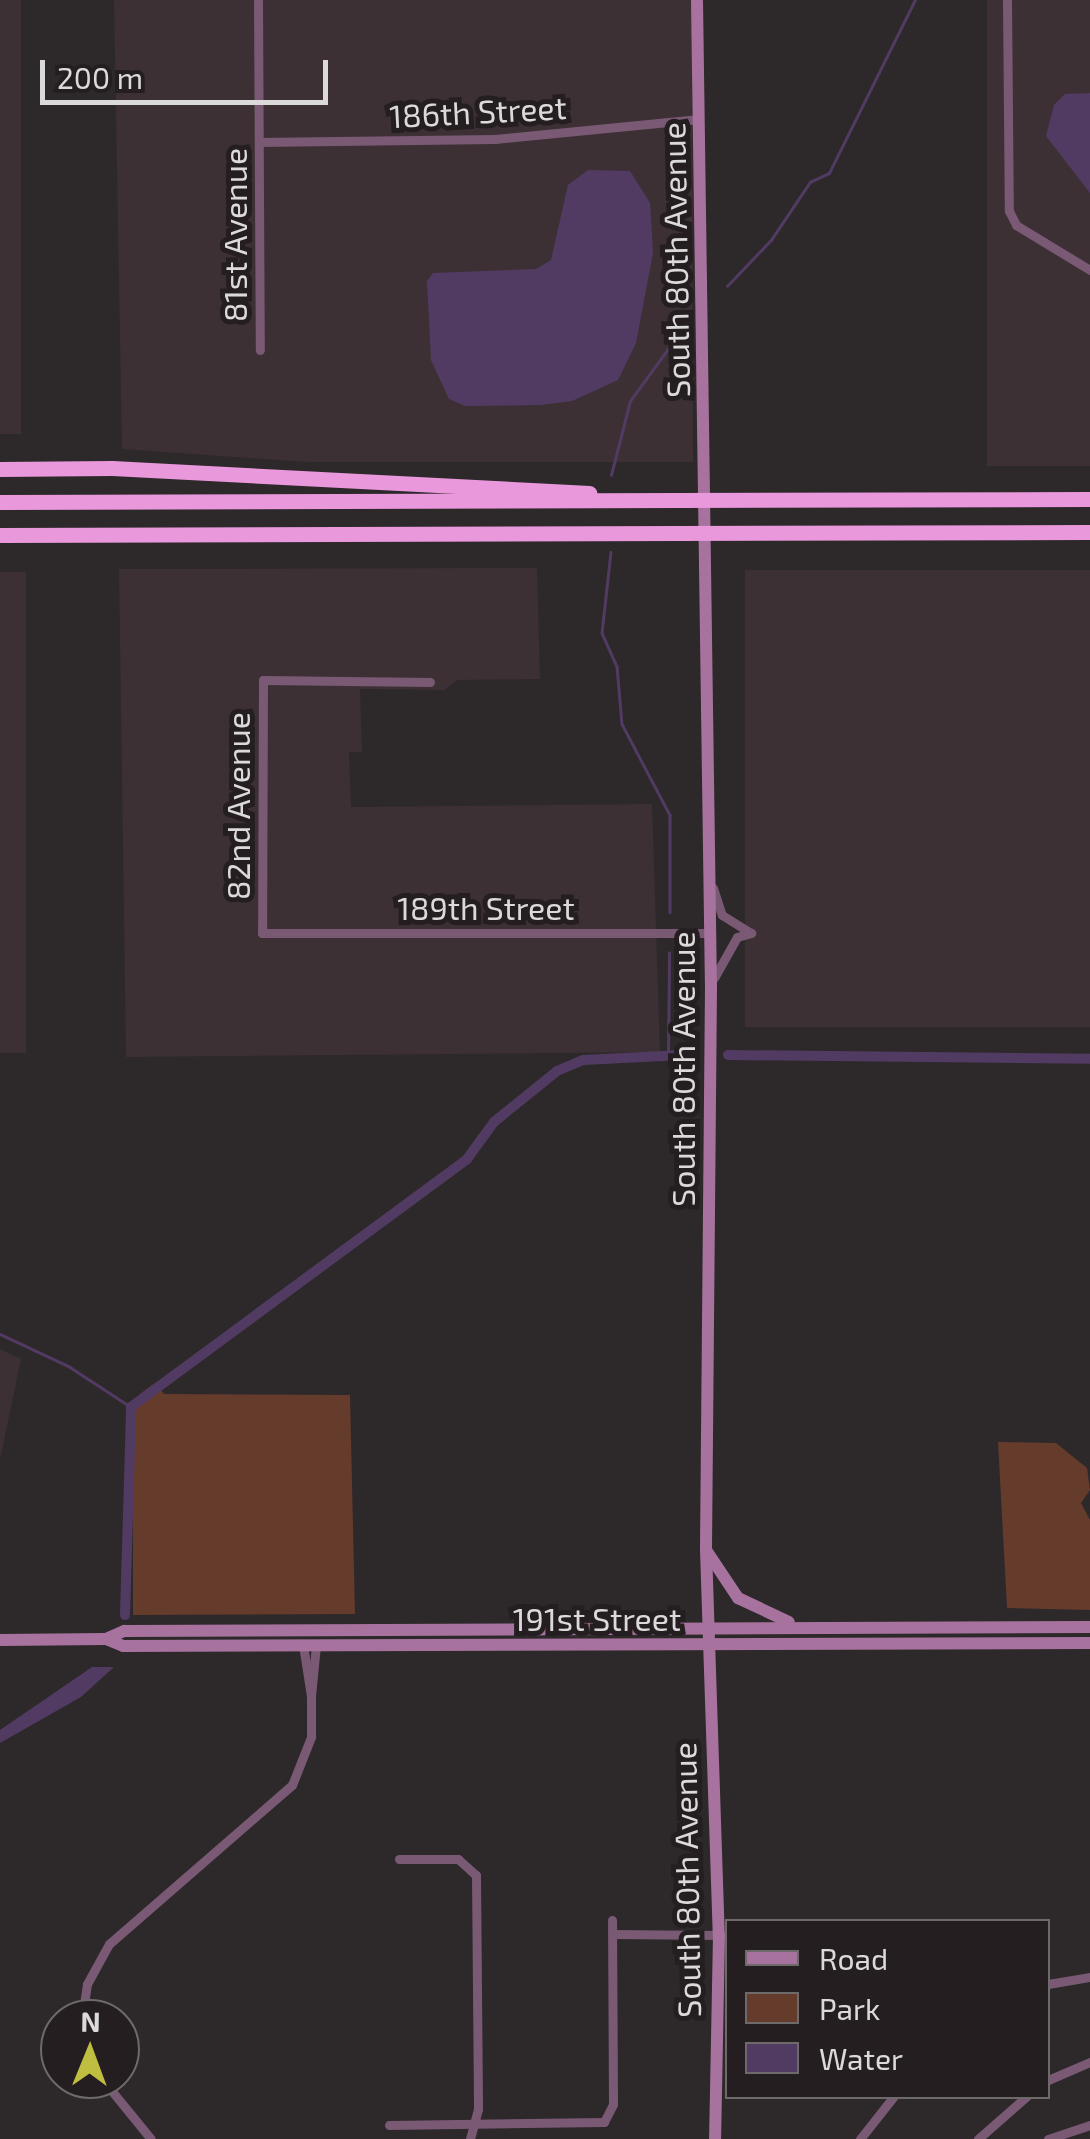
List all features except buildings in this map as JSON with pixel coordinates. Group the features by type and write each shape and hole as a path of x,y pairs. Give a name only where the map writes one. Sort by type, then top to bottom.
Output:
{"highway":[{"path":"0,469 560,490 657,502"},
{"path":"0,502 1090,499"},
{"path":"0,535 1090,532"}],"main road":[{"name":"South 80th Avenue","path":"696,0 707,456 712,986 706,1627 719,1935 715,2139"},
{"path":"706,1550 751,1609 806,1626"},
{"name":"191st Street","path":"106,1639 124,1631 1090,1627"},
{"name":"191st Street","path":"0,1640 106,1639 123,1646 1090,1643"}],"street":[{"name":"81st Avenue","path":"258,0 260,350"},
{"path":"1007,0 1008,211 1016,225 1090,270"},
{"name":"186th Street","path":"258,142 495,139 699,119"},
{"name":"82nd Avenue","path":"262,932 263,680 430,682"},
{"path":"710,878 722,915 751,933 737,938 718,962 712,986"},
{"name":"189th Street","path":"262,932 711,933"},
{"path":"85,1999 87,1984 109,1944 292,1784 307,1756 310,1645"},
{"path":"399,1859 458,1859 476,1874 476,2125 470,2139"},
{"path":"389,2125 595,2124 611,2116 612,1920"},
{"path":"612,1934 719,1935"},
{"path":"1050,1984 1090,1977"},
{"path":"1050,2079 1090,2062"},
{"path":"118,2099 151,2139"},
{"path":"860,2139 892,2099"},
{"path":"978,2139 1024,2099"},
{"path":"1048,2139 1090,2125"}],"shaded area":[{"path":"0,0 21,0 21,434 0,434"},
{"path":"114,0 692,0 693,462 307,462 122,449"},
{"path":"987,0 1090,0 1090,466 987,466"},
{"path":"537,568 540,679 457,680 444,690 360,689 362,752 349,752 351,807 652,804 660,1052 126,1057 119,569"},
{"path":"745,570 1090,570 1090,1027 745,1027"},
{"path":"0,572 26,572 26,1053 0,1053"},
{"path":"0,1349 21,1359 0,1460"}],"green space":[{"path":"155,1383 164,1394 350,1395 355,1614 133,1615 133,1414 140,1394"},
{"path":"998,1442 1056,1443 1087,1468 1090,1490 1081,1503 1090,1520 1090,1610 1007,1608"}],"water":[{"path":"1090,93 1090,193 1046,136 1054,105 1065,94"},
{"path":"588,170 630,171 650,203 653,253 636,343 618,380 572,401 541,405 465,406 449,399 431,360 427,281 433,273 536,269 551,260 568,185"},
{"path":"92,1667 114,1667 81,1697 0,1743 0,1730"}],"waterway":[{"path":"727,286 771,240 810,182 829,173 915,0"},
{"path":"611,475 630,401 676,338"},
{"path":"611,552 602,633 617,666 622,724 670,815 670,912"},
{"path":"668,1055 669,953"},
{"path":"125,1615 131,1407 467,1159 494,1122 557,1071 583,1060 683,1055"},
{"path":"728,1055 1090,1059"},
{"path":"0,1334 70,1367 131,1407"}]}
